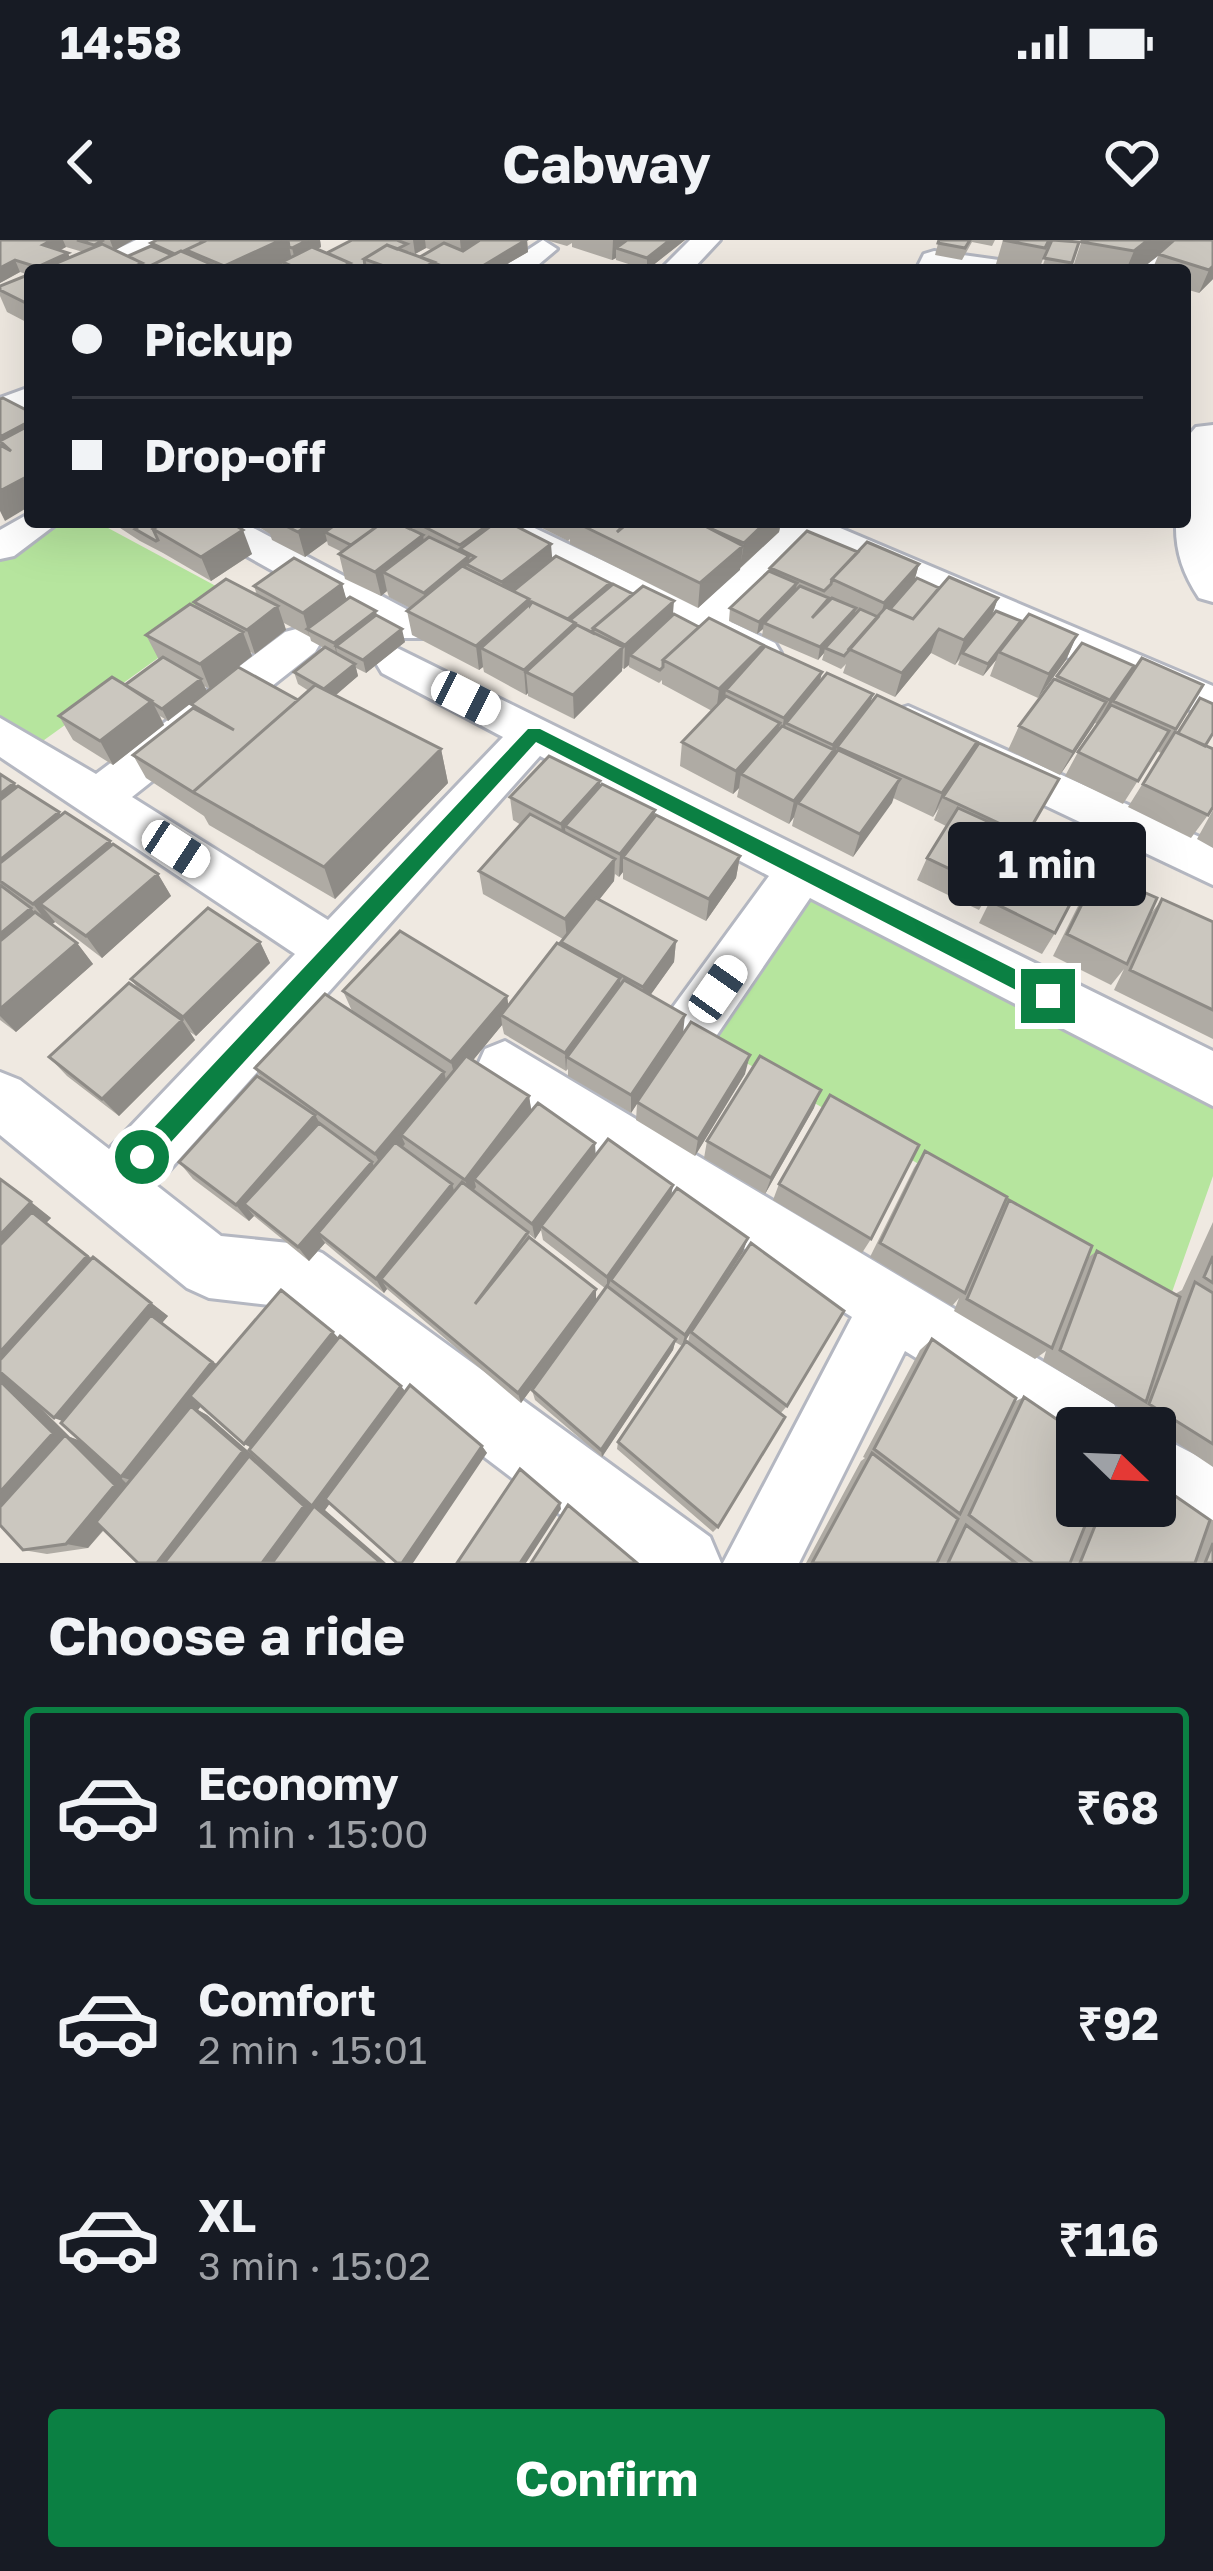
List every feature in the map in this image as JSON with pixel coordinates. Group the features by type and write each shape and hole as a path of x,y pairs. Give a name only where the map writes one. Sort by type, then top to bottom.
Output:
{"street":[{"path":"103,264 161,240"},
{"path":"513,240 543,249 521,264"},
{"path":"681,264 706,240"},
{"path":"1155,264 1186,240"},
{"path":"933,264 934,260 998,259"},
{"path":"1202,433 1193,538 1199,568 1213,589"},
{"path":"0,547 30,528"},
{"path":"222,528 534,733 1213,1080"},
{"path":"503,528 808,676"},
{"path":"701,626 795,528"},
{"path":"808,528 1213,705"},
{"path":"98,799 300,642"},
{"path":"872,706 1213,865"},
{"path":"110,1191 534,733"},
{"path":"0,735 333,951"},
{"path":"688,1031 802,870"},
{"path":"505,1066 1056,1407"},
{"path":"0,1099 209,1266 299,1276 684,1563"},
{"path":"760,1563 893,1305"},
{"path":"1176,1482 1213,1505"}],"green space":[{"path":"51,528 108,528 240,599 40,743 0,717 0,560"},
{"path":"802,892 1213,1103 1213,1176 1166,1309 702,1037"}],"building":[{"path":"0,240 52,240 43,245 68,253 44,264 15,260 0,268"},
{"path":"207,240 281,240 228,264 186,250"},
{"path":"352,240 407,244 397,249 387,245 364,259 365,264 350,264 327,253"},
{"path":"480,240 526,240 486,264 437,264 420,257 444,243 463,251"},
{"path":"627,240 670,240 647,258 616,248"},
{"path":"939,240 970,240 965,248"},
{"path":"1003,240 1049,240 1045,248"},
{"path":"1052,240 1079,242 1072,263 1044,258"},
{"path":"1082,240 1148,240 1134,251"},
{"path":"1174,240 1213,240 1209,270 1158,254"},
{"path":"203,242 187,253 175,254 151,243"},
{"path":"102,244 142,263 140,264 54,264"},
{"path":"387,245 434,262 378,264 364,259"},
{"path":"151,246 172,255 154,264 128,256"},
{"path":"312,247 350,263 287,264 282,262"},
{"path":"181,251 211,264 154,264"},
{"path":"24,276 24,302 0,290"},
{"path":"0,399 24,409 24,424 0,437"},
{"path":"24,428 24,478 0,491 0,445 11,451 0,441"},
{"path":"155,528 158,540 156,541 135,529"},
{"path":"240,528 243,530 201,557 153,529"},
{"path":"331,528 375,528 351,545 325,532"},
{"path":"375,528 408,528 423,535 375,572 339,554"},
{"path":"427,528 484,528 460,545"},
{"path":"488,528 520,528 551,544 502,582 466,564 475,557 460,549"},
{"path":"587,528 621,528 617,532 622,528 709,528 743,546 700,583"},
{"path":"710,528 760,528 744,543"},
{"path":"807,531 858,552 824,591 770,568"},
{"path":"429,537 469,556 424,593 383,572"},
{"path":"867,542 919,564 884,603 832,579"},
{"path":"556,556 610,583 568,619 530,605 529,599 513,591"},
{"path":"294,558 342,584 303,613 254,586"},
{"path":"462,566 529,599 476,646 407,611"},
{"path":"769,571 797,583 759,622 730,608"},
{"path":"949,577 998,598 964,640 939,629 902,673 849,649 886,607 913,619"},
{"path":"917,578 939,588 913,619 890,609"},
{"path":"226,579 278,606 247,630 194,602"},
{"path":"613,584 633,594 593,633 575,626 570,620"},
{"path":"643,586 674,601 625,645 593,628"},
{"path":"800,586 829,598 812,618 832,598 856,608 820,647 764,623"},
{"path":"350,597 376,611 334,643 307,629"},
{"path":"532,602 575,623 524,670 481,648"},
{"path":"190,604 243,632 200,664 146,635"},
{"path":"860,609 878,617 844,656 825,648"},
{"path":"996,611 1021,621 988,664 962,653"},
{"path":"674,614 699,627 663,660 660,670 630,655"},
{"path":"1029,614 1077,635 1049,674 999,652"},
{"path":"376,615 402,629 363,660 336,646"},
{"path":"709,618 763,645 719,689 663,660"},
{"path":"577,625 623,647 573,695 526,672"},
{"path":"1082,643 1134,666 1110,700 1057,676"},
{"path":"765,646 822,672 784,718 726,690"},
{"path":"325,647 355,664 324,689 294,672"},
{"path":"163,657 201,679 162,709 125,685"},
{"path":"1142,658 1203,685 1176,729 1113,701"},
{"path":"238,667 298,700 193,792 196,794 133,755 193,708 234,730 191,704"},
{"path":"827,673 873,694 833,745 786,723"},
{"path":"112,677 152,701 100,741 59,716"},
{"path":"1054,679 1106,702 1073,752 1019,726"},
{"path":"315,685 441,749 324,867 193,792"},
{"path":"877,695 977,742 942,793 837,747"},
{"path":"726,696 780,723 736,771 682,742"},
{"path":"1200,698 1213,704 1213,733 1205,746 1178,733"},
{"path":"1111,705 1169,731 1138,781 1078,752"},
{"path":"782,726 834,750 794,801 741,774"},
{"path":"1175,732 1213,749 1213,807 1208,815 1143,784"},
{"path":"979,743 1059,779 1026,836 943,797"},
{"path":"838,750 900,779 860,834 798,803"},
{"path":"549,756 600,781 561,824 510,797"},
{"path":"0,774 14,783 0,794"},
{"path":"602,784 655,810 620,854 565,826"},
{"path":"18,786 59,812 0,860 0,800"},
{"path":"958,808 1020,836 990,888 927,858"},
{"path":"65,812 110,841 33,904 0,881 0,863"},
{"path":"530,814 615,859 565,919 479,871"},
{"path":"656,815 740,856 709,899 623,857"},
{"path":"1026,839 1089,868 1055,933 990,901"},
{"path":"113,844 158,874 86,936 40,904"},
{"path":"1098,872 1157,898 1127,964 1067,934"},
{"path":"0,885 31,908 0,934"},
{"path":"596,898 676,941 643,987 561,942"},
{"path":"1162,899 1213,922 1213,1010 1130,970"},
{"path":"208,908 260,942 183,1017 131,979"},
{"path":"35,912 77,943 0,1009 0,941"},
{"path":"400,931 507,996 451,1062 343,991"},
{"path":"557,943 620,978 565,1053 501,1015"},
{"path":"624,980 685,1015 631,1095 567,1057"},
{"path":"129,983 182,1020 102,1099 49,1057"},
{"path":"325,994 444,1072 375,1154 255,1068"},
{"path":"691,1022 750,1055 698,1139 637,1102"},
{"path":"466,1056 529,1096 465,1180 401,1135"},
{"path":"760,1056 821,1090 771,1178 707,1141"},
{"path":"257,1076 315,1115 236,1205 179,1162"},
{"path":"830,1095 919,1145 871,1239 779,1184"},
{"path":"538,1103 595,1143 532,1224 474,1179"},
{"path":"319,1123 372,1162 298,1247 244,1204"},
{"path":"608,1139 673,1185 607,1277 541,1226"},
{"path":"395,1142 452,1184 376,1279 318,1233"},
{"path":"925,1151 1007,1197 965,1293 880,1243"},
{"path":"0,1179 31,1202 0,1235"},
{"path":"462,1182 528,1232 475,1304 529,1237 596,1289 518,1393 381,1279"},
{"path":"677,1188 748,1238 685,1335 611,1280"},
{"path":"1009,1200 1092,1246 1052,1348 967,1299"},
{"path":"32,1212 87,1256 0,1352 0,1245"},
{"path":"751,1243 844,1311 787,1406 691,1332"},
{"path":"1097,1251 1180,1297 1146,1402 1060,1350"},
{"path":"1213,1256 1213,1283 1204,1277"},
{"path":"93,1257 151,1303 54,1418 0,1372 0,1360"},
{"path":"1195,1282 1213,1293 1213,1444 1176,1421 1176,1407 1149,1404"},
{"path":"607,1286 676,1339 601,1450 532,1390"},
{"path":"281,1290 333,1332 244,1444 190,1396"},
{"path":"151,1315 212,1362 121,1477 61,1423"},
{"path":"340,1336 401,1386 312,1506 249,1450"},
{"path":"932,1339 1016,1398 960,1514 874,1449"},
{"path":"686,1341 785,1417 718,1527 618,1442"},
{"path":"0,1381 53,1433 0,1492"},
{"path":"410,1385 482,1446 402,1563 397,1563 325,1499"},
{"path":"1024,1397 1056,1419 1056,1527 1085,1527 1070,1563 1033,1563 969,1515"},
{"path":"191,1406 243,1451 157,1563 138,1563 96,1522"},
{"path":"65,1435 115,1485 66,1544 23,1550 0,1525 0,1507"},
{"path":"872,1453 958,1519 937,1563 812,1563"},
{"path":"249,1456 304,1506 262,1563 164,1563"},
{"path":"520,1469 560,1503 520,1563 457,1563"},
{"path":"1176,1497 1210,1520 1195,1563 1080,1563 1095,1527 1176,1527"},
{"path":"568,1505 637,1563 531,1563"},
{"path":"314,1506 381,1563 272,1563"},
{"path":"966,1525 1016,1563 948,1563"}],"route":[{"path":"142,1157 534,733 1048,996"}]}
